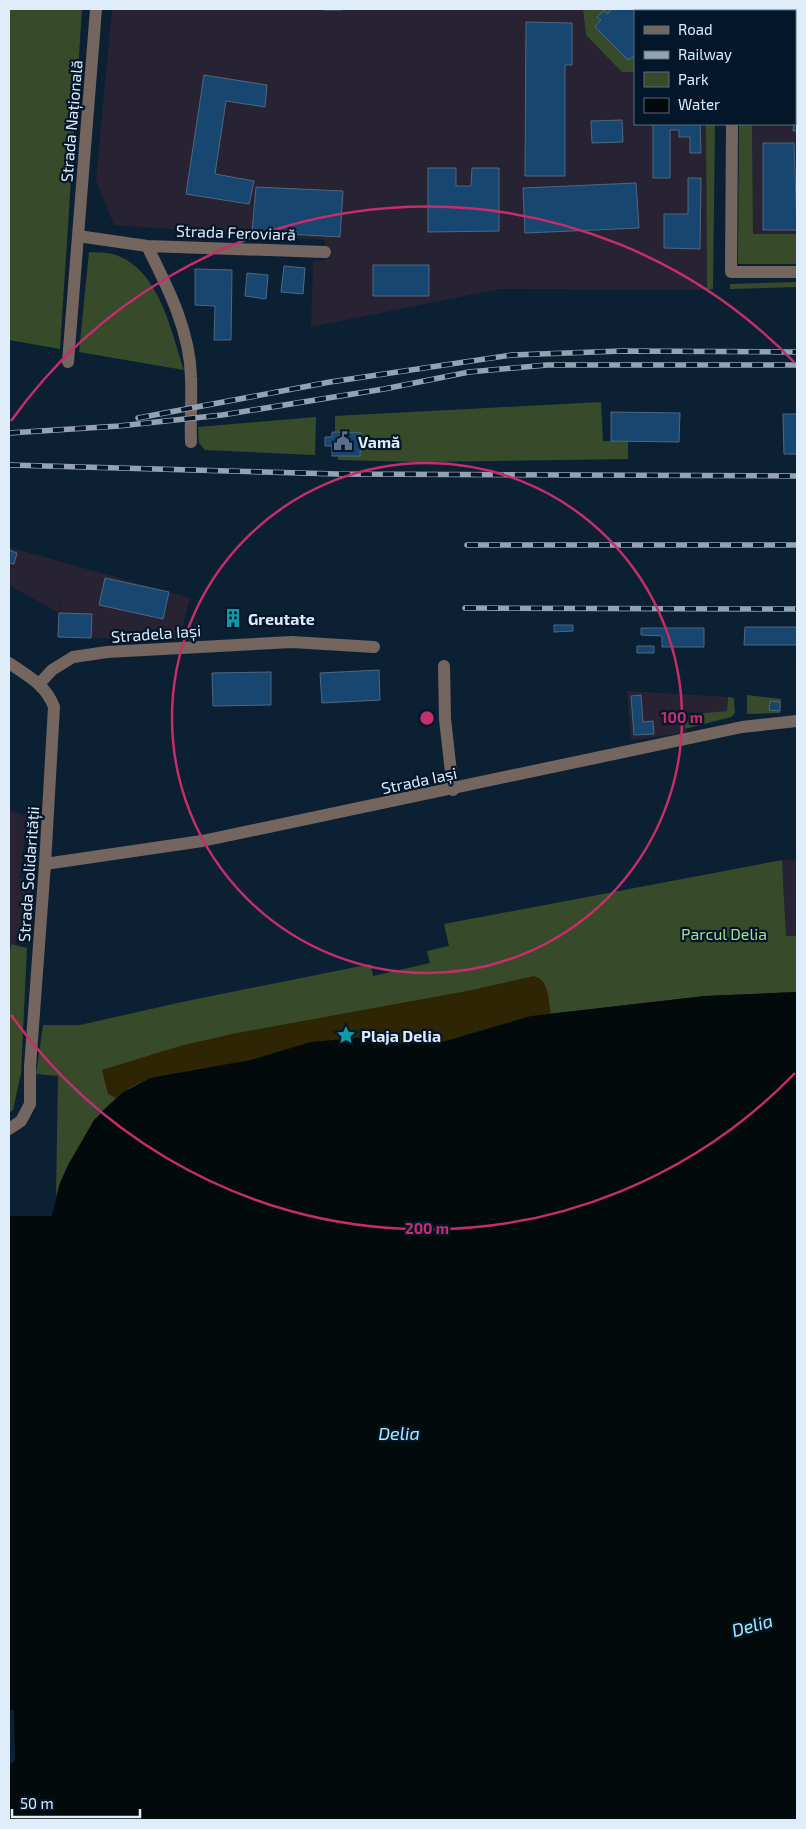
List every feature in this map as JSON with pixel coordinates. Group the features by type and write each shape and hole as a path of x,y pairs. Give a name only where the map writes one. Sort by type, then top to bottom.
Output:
{"street":[{"name":"Strada Națională","path":"78,236 96,9"},
{"path":"732,125 731,272 797,272"},
{"name":"Strada Feroviară","path":"78,236 146,246 325,252"},
{"path":"68,362 78,236"},
{"path":"146,246 171,293 183,334 191,375 191,442"},
{"name":"Stradela Iași","path":"40,683 52,670 73,657 107,652 292,642 374,647"},
{"name":"Strada Solidarității","path":"9,663 40,683 54,707 46,864 30,1067 30,1104 21,1121 9,1129"},
{"path":"444,666 445,719 453,790"},
{"name":"Strada Iași","path":"46,864 202,841 453,790 742,727 797,721"}],"shaded area":[{"path":"112,9 583,9 586,35 622,71 634,72 634,125 706,125 707,290 500,289 311,327 313,261 325,260 325,240 114,225 96,180"},
{"path":"797,109 797,234 753,235 752,125 796,125"},
{"path":"9,547 190,598 179,640 58,637 61,595 59,613 9,585"},
{"path":"627,691 728,697 727,711 685,715 686,733 631,740"},
{"path":"9,810 28,817 19,878 34,882 15,945 9,943"},
{"path":"797,859 797,936 786,936 782,860"}],"green space":[{"path":"9,9 82,9 60,349 9,340"},
{"path":"583,9 612,9 607,14 604,10 597,16 601,20 595,27 628,59 634,56 634,72 622,72 586,35"},
{"path":"679,9 717,9 717,10 678,10"},
{"path":"706,125 715,125 713,289 707,290"},
{"path":"739,125 752,125 753,234 797,234 797,264 738,264"},
{"path":"89,252 116,255 131,263 143,274 162,304 184,370 79,352"},
{"path":"797,282 797,287 730,289 730,284"},
{"path":"601,402 603,441 628,441 628,459 418,462 338,460 338,456 360,456 361,433 335,433 335,416"},
{"path":"316,417 315,455 205,450 199,443 198,427"},
{"path":"747,695 781,699 780,713 747,714"},
{"path":"728,697 734,698 735,713 731,717 685,729 685,715 727,711"},
{"name":"Parcul Delia","path":"782,860 786,936 797,936 797,992 705,996 531,1016 209,1066 150,1078 122,1093 102,1111 60,1183 56,1196 58,1076 36,1074 43,1025 80,1025 182,1002 371,964 373,976 430,963 427,951 449,946 444,924"},
{"path":"11,944 27,948 21,1073 13,1110 9,1113 9,962"}],"sand":[{"name":"Plaja Delia","path":"534,976 539,978 546,986 551,1014 531,1016 439,1043 390,1044 379,1038 368,1037 330,1041 251,1060 150,1078 131,1087 116,1098 108,1094 102,1070 180,1046 232,1034 472,990"}],"water":[{"name":"Delia","path":"797,992 797,1820 9,1820 9,1766 15,1760 14,1710 9,1710 9,1216 52,1216 60,1183 68,1165 94,1120 122,1093 150,1078 251,1060 311,1042 368,1037 379,1038 390,1044 439,1043 531,1016 705,996"}],"building":[{"path":"342,9 342,10 324,10"},
{"path":"612,9 679,9 634,10 634,56 628,60 595,27 601,20 597,17 604,10 607,14"},
{"path":"797,16 797,65 796,64"},
{"path":"526,22 572,23 572,65 565,65 565,176 525,176"},
{"path":"204,75 267,85 265,107 226,101 215,174 254,181 249,204 186,194"},
{"path":"797,112 797,131 793,131 794,125 796,125"},
{"path":"622,120 623,142 592,143 591,121"},
{"path":"653,125 700,125 701,153 690,153 690,137 679,137 679,130 670,130 670,178 653,178"},
{"path":"763,143 794,143 797,230 763,230"},
{"path":"428,168 456,168 456,186 471,186 472,168 499,168 499,231 428,232"},
{"path":"688,178 701,178 700,249 664,248 664,214 688,214"},
{"path":"636,183 639,228 525,233 523,188"},
{"path":"256,187 343,191 340,237 252,232"},
{"path":"373,265 429,265 429,296 373,296"},
{"path":"284,266 305,268 303,294 281,292"},
{"path":"195,269 232,270 231,340 214,340 215,306 195,305"},
{"path":"247,273 268,275 266,299 245,296"},
{"path":"611,412 680,413 679,442 611,441"},
{"path":"783,414 797,414 797,454 784,454"},
{"name":"Vamă","path":"332,432 361,433 360,456 332,456 332,446 325,446 325,437 332,437"},
{"path":"9,550 17,553 14,564 9,563"},
{"path":"105,578 169,592 163,619 99,605"},
{"name":"Greutate","path":"230,612 239,615 237,623 228,620"},
{"path":"59,613 92,614 91,638 58,637"},
{"path":"554,625 573,625 573,631 554,632"},
{"path":"745,627 797,627 797,645 744,645"},
{"path":"641,628 704,628 704,647 662,647 662,636 641,635"},
{"path":"637,646 654,646 654,653 637,653"},
{"path":"379,670 380,700 322,703 320,673"},
{"path":"271,672 271,705 213,706 212,673"},
{"path":"641,695 643,722 653,721 654,734 634,735 631,696"},
{"path":"770,701 780,702 780,711 769,710"}],"railway":[{"path":"138,418 330,382 512,355 622,351 797,352"},
{"path":"9,433 119,426 222,415 384,389 469,372 547,365 797,365"},
{"path":"9,465 338,474 797,476"},
{"path":"467,545 797,545"},
{"path":"465,608 797,609"}],"place":[{"name":"Vamă","path":"343,441"},
{"name":"Greutate","path":"233,618"},
{"name":"Plaja Delia","path":"346,1035"}]}
